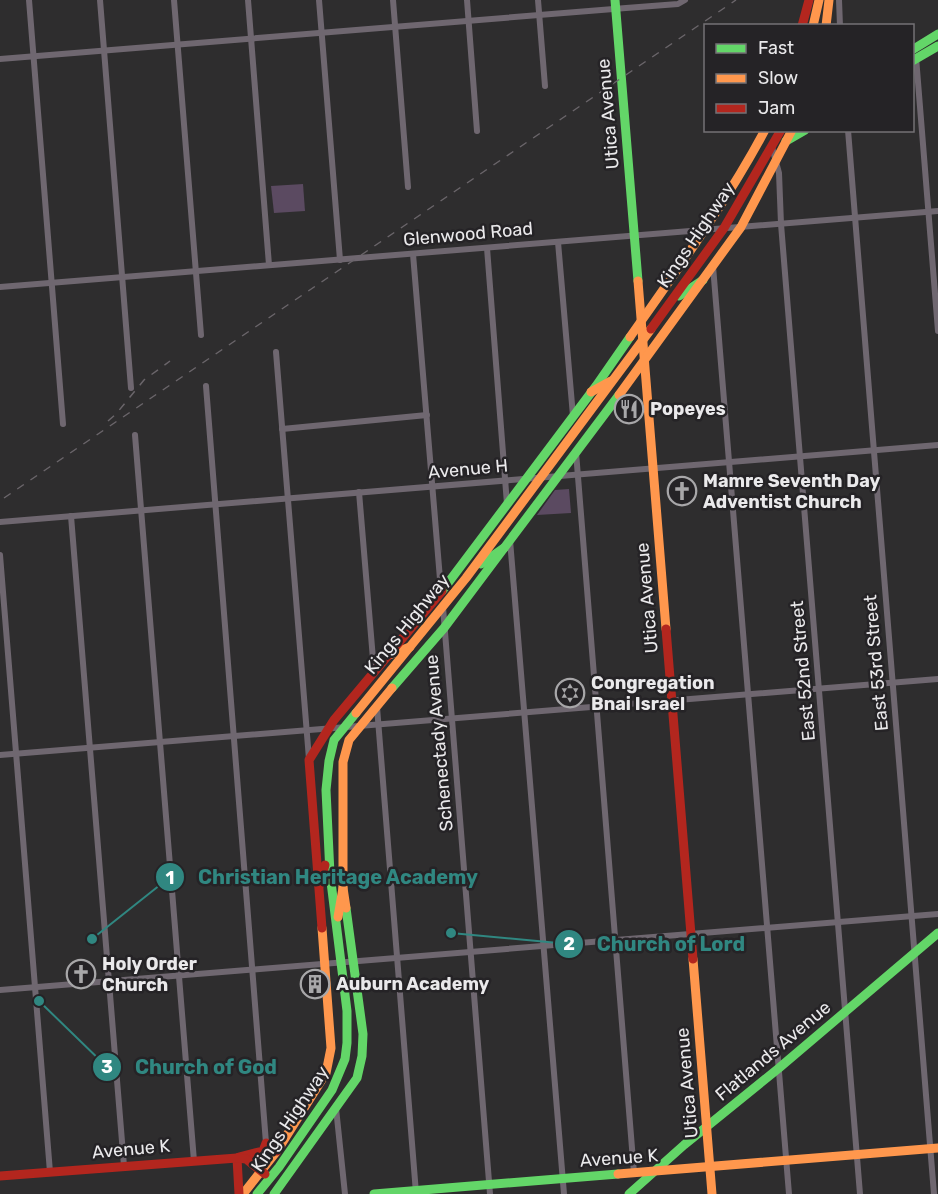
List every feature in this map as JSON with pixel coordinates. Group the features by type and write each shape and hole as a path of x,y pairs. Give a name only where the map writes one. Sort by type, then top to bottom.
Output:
{"street":[{"path":"28,0 63,424"},
{"path":"100,0 131,388"},
{"path":"174,0 201,335"},
{"path":"248,0 269,265"},
{"path":"319,0 340,260"},
{"path":"393,0 408,187"},
{"path":"467,0 477,131"},
{"path":"538,0 545,86"},
{"path":"0,59 540,15 615,5 678,4 686,0"},
{"path":"803,24 809,0"},
{"path":"813,24 819,0"},
{"path":"826,24 829,0"},
{"path":"839,0 840,24"},
{"name":"Utica Avenue","path":"615,5 712,1194"},
{"path":"914,55 938,34"},
{"path":"914,55 938,46"},
{"path":"914,55 938,332"},
{"name":"Kings Highway","path":"241,1194 262,1172 277,1151 326,1073 331,1048 309,760 328,729 441,592 591,392 705,230 747,164 764,132"},
{"name":"Kings Highway","path":"257,1194 270,1180 332,1090 343,1069 349,1042 328,856 326,767 334,740 443,608 643,341 724,228 780,132"},
{"name":"Kings Highway","path":"277,1191 357,1078 362,1064 364,1049 343,888 343,762 349,740 444,628 703,280 741,227 791,132"},
{"path":"772,147 802,132"},
{"name":"East 53rd Street","path":"848,132 915,952 934,1149 934,1194"},
{"name":"East 52nd Street","path":"772,147 779,173 781,224 860,1194"},
{"name":"Glenwood Road","path":"0,287 938,211"},
{"path":"558,242 573,416"},
{"path":"487,248 507,505"},
{"name":"Schenectady Avenue","path":"413,254 490,1189"},
{"path":"713,266 789,1194"},
{"path":"671,302 703,280"},
{"path":"276,352 309,760"},
{"path":"591,392 614,379"},
{"path":"206,386 266,1143 277,1151"},
{"path":"282,429 427,415"},
{"path":"135,435 194,1161"},
{"name":"Avenue H","path":"0,522 938,445"},
{"path":"576,451 634,1173"},
{"path":"359,492 374,672"},
{"path":"71,516 124,1166"},
{"path":"510,539 564,1194"},
{"path":"473,569 504,548"},
{"path":"0,555 50,1172"},
{"path":"389,655 413,645"},
{"path":"0,755 938,679"},
{"path":"377,706 416,1192"},
{"path":"319,886 328,856"},
{"path":"336,926 343,888"},
{"path":"0,990 938,914"},
{"name":"Flatlands Avenue","path":"633,1192 654,1171 938,933"},
{"path":"335,1106 345,1194"},
{"name":"Avenue K","path":"0,1176 237,1158 262,1151 266,1143"},
{"name":"Avenue K","path":"374,1194 490,1189 563,1179 934,1149"},
{"path":"241,1194 237,1158 246,1159 270,1180 277,1191 288,1194"}],"shaded area":[{"path":"303,184 305,211 274,213 271,186"},
{"path":"569,489 571,513 537,515 555,490"}],"railway":[{"path":"4,498 736,0"},
{"path":"108,421 144,380 170,361"}],"traffic: fast":[{"path":"615,0 638,281"},
{"path":"914,49 938,34"},
{"path":"914,60 938,46"},
{"path":"786,141 802,132"},
{"path":"679,296 703,280"},
{"path":"442,591 596,386 630,337"},
{"path":"392,688 444,628 619,395"},
{"path":"481,564 504,548"},
{"path":"257,1194 279,1167 332,1090 345,1059 347,1011 330,874 326,790 334,740 356,713"},
{"path":"274,1194 357,1078 362,1056 363,1034 346,908"},
{"path":"629,1194 684,1145 938,933"},
{"path":"374,1194 618,1174"}],"traffic: slow":[{"path":"813,24 819,0"},
{"path":"826,24 829,0"},
{"path":"630,337 718,210 764,132"},
{"path":"619,395 741,227 791,132"},
{"path":"638,281 666,629"},
{"path":"356,713 466,578 651,329"},
{"path":"591,392 611,381"},
{"path":"389,655 410,647"},
{"path":"346,908 343,888 343,762 349,740 392,688"},
{"path":"338,917 343,888"},
{"path":"243,1194 277,1151 326,1073 331,1048 322,928"},
{"path":"693,959 712,1194"},
{"path":"618,1174 938,1148"}],"traffic: jam":[{"path":"803,24 809,0"},
{"path":"651,329 724,228 780,132"},
{"path":"322,928 309,760 334,720 442,591"},
{"path":"666,629 693,959"},
{"path":"319,886 325,865"},
{"path":"239,1157 263,1151 266,1143 277,1151"},
{"path":"237,1158 239,1194"},
{"path":"0,1176 237,1158 246,1159 265,1174"}],"place":[{"name":"Popeyes","path":"629,409"},
{"name":"Mamre Seventh Day Adventist Church","path":"682,491"},
{"name":"Congregation Bnai Israel","path":"570,693"},
{"name":"Church of Lord","path":"451,933"},
{"name":"Christian Heritage Academy","path":"92,939"},
{"name":"Holy Order Church","path":"81,974"},
{"name":"Auburn Academy","path":"315,984"},
{"name":"Church of God","path":"39,1001"}]}
